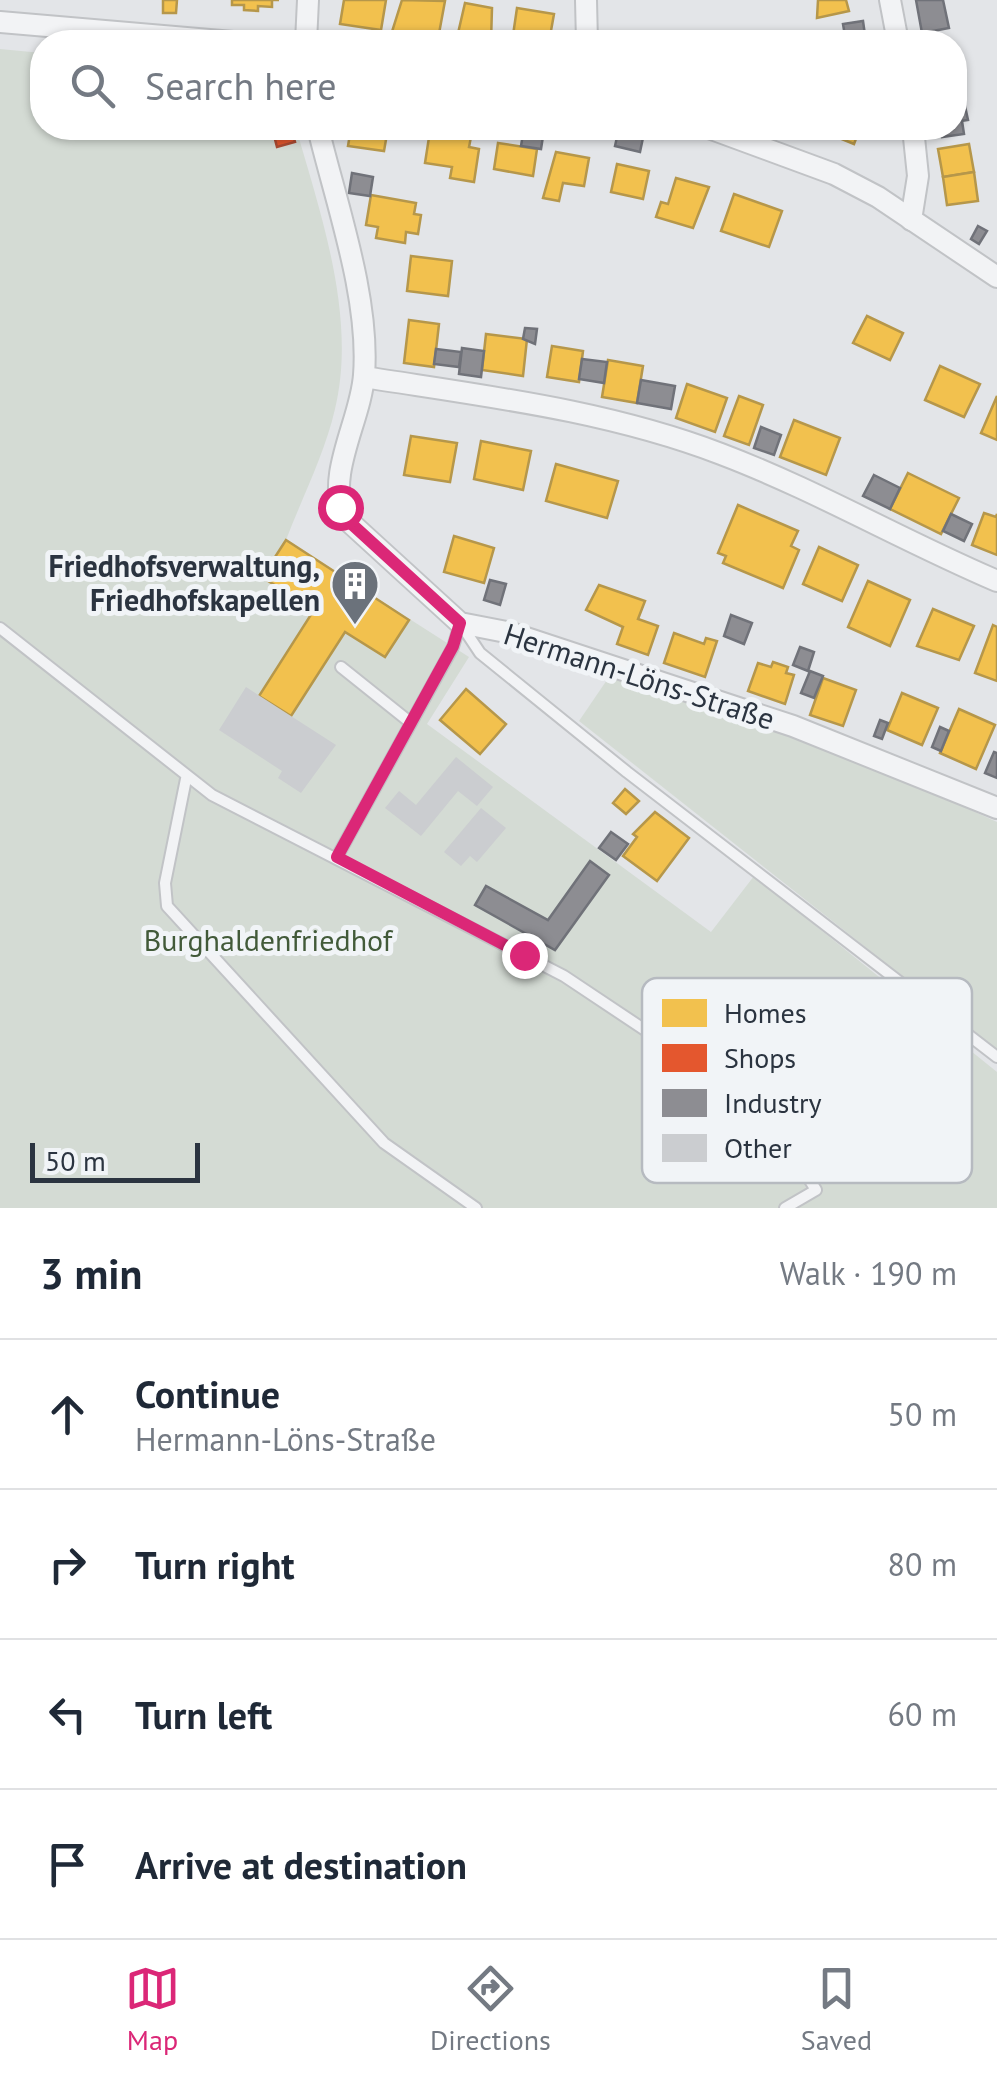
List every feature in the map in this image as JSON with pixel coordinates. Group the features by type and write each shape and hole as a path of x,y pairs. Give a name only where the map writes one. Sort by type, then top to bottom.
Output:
{"street":[{"path":"307,30 308,0"},
{"path":"586,0 587,30"},
{"path":"890,0 896,30"},
{"path":"0,22 93,30"},
{"path":"321,140 348,250 364,345 364,377 340,480 340,507 344,517 460,623"},
{"path":"742,140 834,174 997,277"},
{"path":"911,220 918,176 914,140"},
{"path":"364,377 534,404 660,433 814,492 997,581"},
{"name":"Hermann-Löns-Straße","path":"460,623 511,634 793,726 997,808"}],"lane":[{"path":"337,857 453,646 460,623"},
{"path":"460,623 480,653 895,978"},
{"path":"0,628 186,779 564,976 642,1028"},
{"path":"341,667 411,723"},
{"path":"186,779 165,883 167,906 384,1143 476,1208"},
{"path":"972,1038 997,1057"},
{"path":"785,1208 816,1190 812,1183"}],"green space":[{"name":"Burghaldenfriedhof","path":"0,49 30,52 30,140 300,140 333,267 342,339 341,374 331,426 286,540 469,657 427,724 711,932 754,876 880,978 642,978 642,1183 972,1183 972,1052 997,1072 997,1208 0,1208"},
{"path":"611,674 859,759 997,822 997,1051 972,1031 972,978 905,978 579,721"}],"building: Homes":[{"path":"163,0 177,0 176,13 163,13"},
{"path":"232,0 272,0 272,7 244,10 244,5 232,5"},
{"path":"344,0 386,0 381,30 340,24"},
{"path":"402,0 445,1 440,30 393,30"},
{"path":"818,0 846,0 849,11 817,18"},
{"path":"465,3 492,8 491,30 459,30"},
{"path":"517,8 554,14 551,30 514,30"},
{"path":"349,140 386,140 384,151 348,146"},
{"path":"429,140 470,140 469,147 479,149 474,182 450,178 452,167 425,163"},
{"path":"498,143 537,149 533,176 494,169"},
{"path":"969,144 974,172 943,177 938,149"},
{"path":"556,152 589,158 584,186 563,183 559,201 543,198"},
{"path":"617,164 649,171 643,199 611,192"},
{"path":"974,172 978,201 947,205 943,177"},
{"path":"676,178 709,187 693,228 656,217 661,202 668,204"},
{"path":"734,194 782,211 769,247 721,231"},
{"path":"371,195 416,203 414,214 421,215 418,234 406,232 405,243 376,238 378,227 366,225"},
{"path":"411,256 452,261 448,296 407,291"},
{"path":"867,316 903,333 890,360 853,343"},
{"path":"409,320 439,324 434,367 404,363"},
{"path":"486,334 527,339 523,376 482,370"},
{"path":"552,346 583,351 579,382 547,377"},
{"path":"608,360 643,366 637,403 602,397"},
{"path":"940,366 980,384 964,417 925,400"},
{"path":"687,384 727,398 715,432 676,418"},
{"path":"739,396 763,405 749,445 724,436"},
{"path":"997,396 997,440 981,433"},
{"path":"794,420 840,438 826,475 780,457"},
{"path":"411,436 457,443 450,482 404,475"},
{"path":"481,441 531,451 523,490 474,479"},
{"path":"556,464 618,481 607,518 546,501"},
{"path":"908,473 959,498 941,534 890,509"},
{"path":"738,505 798,531 791,546 799,550 783,588 723,563 726,556 718,553"},
{"path":"984,513 996,517 997,514 997,555 972,545"},
{"path":"454,536 494,548 484,583 444,572"},
{"name":"Friedhofsverwaltung, Friedhofskapellen","path":"286,540 409,620 385,657 345,632 291,716 259,696 314,610 262,577"},
{"path":"819,547 858,565 842,601 803,584"},
{"path":"868,581 910,600 890,646 848,627"},
{"path":"599,585 645,601 638,619 658,626 648,655 617,644 623,627 586,610"},
{"path":"933,609 974,626 959,660 917,646"},
{"path":"993,625 997,627 997,681 975,673"},
{"path":"674,633 704,644 706,638 717,641 705,677 664,663"},
{"path":"773,662 788,667 786,673 794,675 785,704 748,691 758,663 771,667"},
{"path":"823,678 856,690 843,726 810,715"},
{"path":"466,689 506,724 480,754 440,720"},
{"path":"902,693 938,708 922,745 887,730"},
{"path":"959,709 995,725 976,769 940,753"},
{"path":"625,789 639,801 626,814 613,803"},
{"path":"655,812 689,838 657,881 623,856 637,837 633,834"}],"building: Shops":[{"path":"275,140 294,140 295,142 277,147"}],"building: Industry":[{"path":"916,0 943,0 949,28 921,30"},
{"path":"863,21 864,30 844,30 843,24"},
{"path":"522,140 542,140 541,149 521,146"},
{"path":"616,140 643,140 640,152 615,146"},
{"path":"352,173 373,177 370,196 349,193"},
{"path":"978,226 987,231 979,244 971,239"},
{"path":"525,328 537,329 535,344 523,339"},
{"path":"462,348 484,351 481,377 459,374"},
{"path":"436,349 461,352 459,367 434,364"},
{"path":"582,359 607,362 604,383 579,379"},
{"path":"641,380 675,386 671,409 637,403"},
{"path":"761,427 781,435 774,455 754,448"},
{"path":"874,475 900,488 890,509 863,496"},
{"path":"951,514 972,524 964,541 943,531"},
{"path":"490,580 506,584 500,605 484,600"},
{"path":"731,615 752,623 744,644 724,636"},
{"path":"800,647 814,652 808,671 793,665"},
{"path":"810,671 823,676 814,698 801,693"},
{"path":"880,720 888,723 882,739 874,736"},
{"path":"940,727 949,731 941,751 932,747"},
{"path":"994,752 997,753 997,778 985,773"},
{"path":"611,832 628,844 616,860 599,848"},
{"path":"590,861 609,875 555,950 475,905 486,886 548,920"}],"building: Other":[{"path":"246,687 336,745 301,793 278,778 282,771 219,730"},
{"path":"456,757 493,787 477,806 458,791 421,836 385,808 399,791 416,805"},
{"path":"481,808 506,828 477,862 470,856 461,866 444,852"}],"place":[{"name":"Friedhofsverwaltung, Friedhofskapellen","path":"355,626"}],"route":[{"path":"340,507 344,517 460,623 453,646 337,857 524,955"}]}
